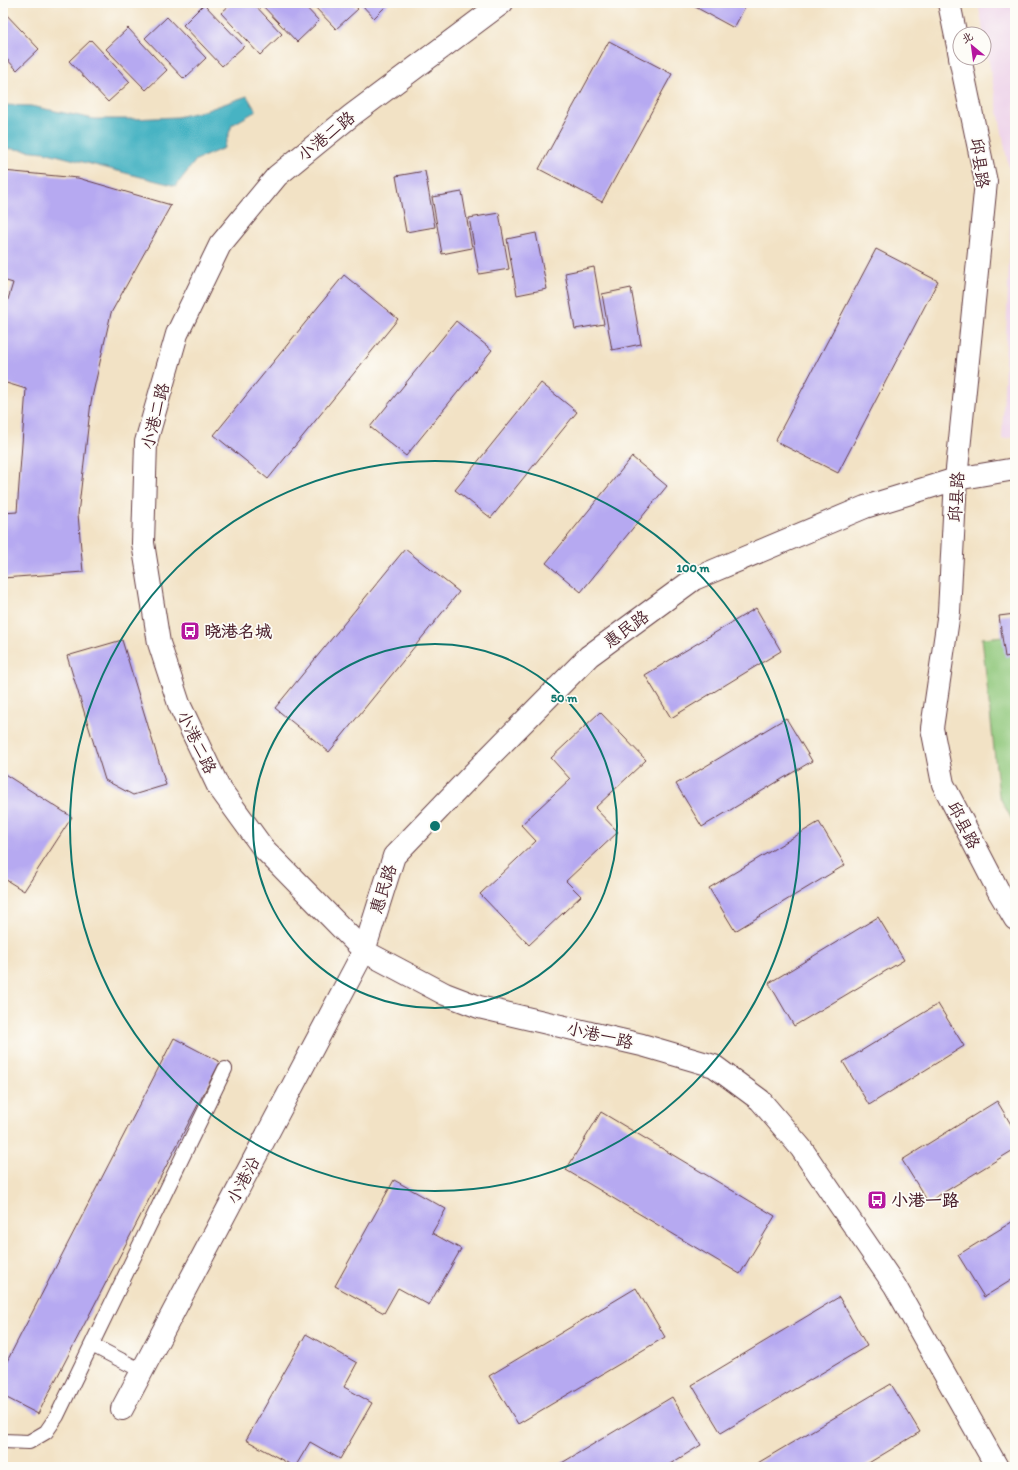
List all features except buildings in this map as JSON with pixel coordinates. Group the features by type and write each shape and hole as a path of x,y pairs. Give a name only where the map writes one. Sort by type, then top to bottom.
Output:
{"street":[{"name":"小港二路","path":"364,951 263,848 218,786 179,704 159,643 143,542 146,442 177,334 220,245 277,176 352,115 502,3"},
{"name":"邱县路","path":"949,3 954,26"},
{"name":"邱县路","path":"962,66 986,182 956,479 950,612 932,728 943,784 999,892 1015,919"},
{"name":"惠民路","path":"364,951 394,856 589,656 694,579 865,507 956,479 1015,469"},
{"name":"小港沿","path":"122,1409 364,951"},
{"name":"小港一路","path":"364,951 446,994 479,1007 642,1045 714,1066 760,1100 802,1148 895,1286 996,1467"}],"lane":[{"path":"3,1441 29,1442 46,1432 57,1416 225,1069"},
{"path":"92,1345 142,1371"}],"shaded area":[{"path":"978,3 1015,3 1015,437 1002,439 1012,186 990,66 992,66 992,26 982,26"}],"green space":[{"path":"1015,635 1015,825 999,796 982,638"}],"water":[{"path":"247,96 256,111 232,125 224,148 196,160 176,186 44,152 3,148 3,105 31,106 94,119 131,119 177,117 207,110"}],"place":[{"name":"晓港名城","path":"190,631"},
{"name":"小港一路","path":"877,1200"}]}
